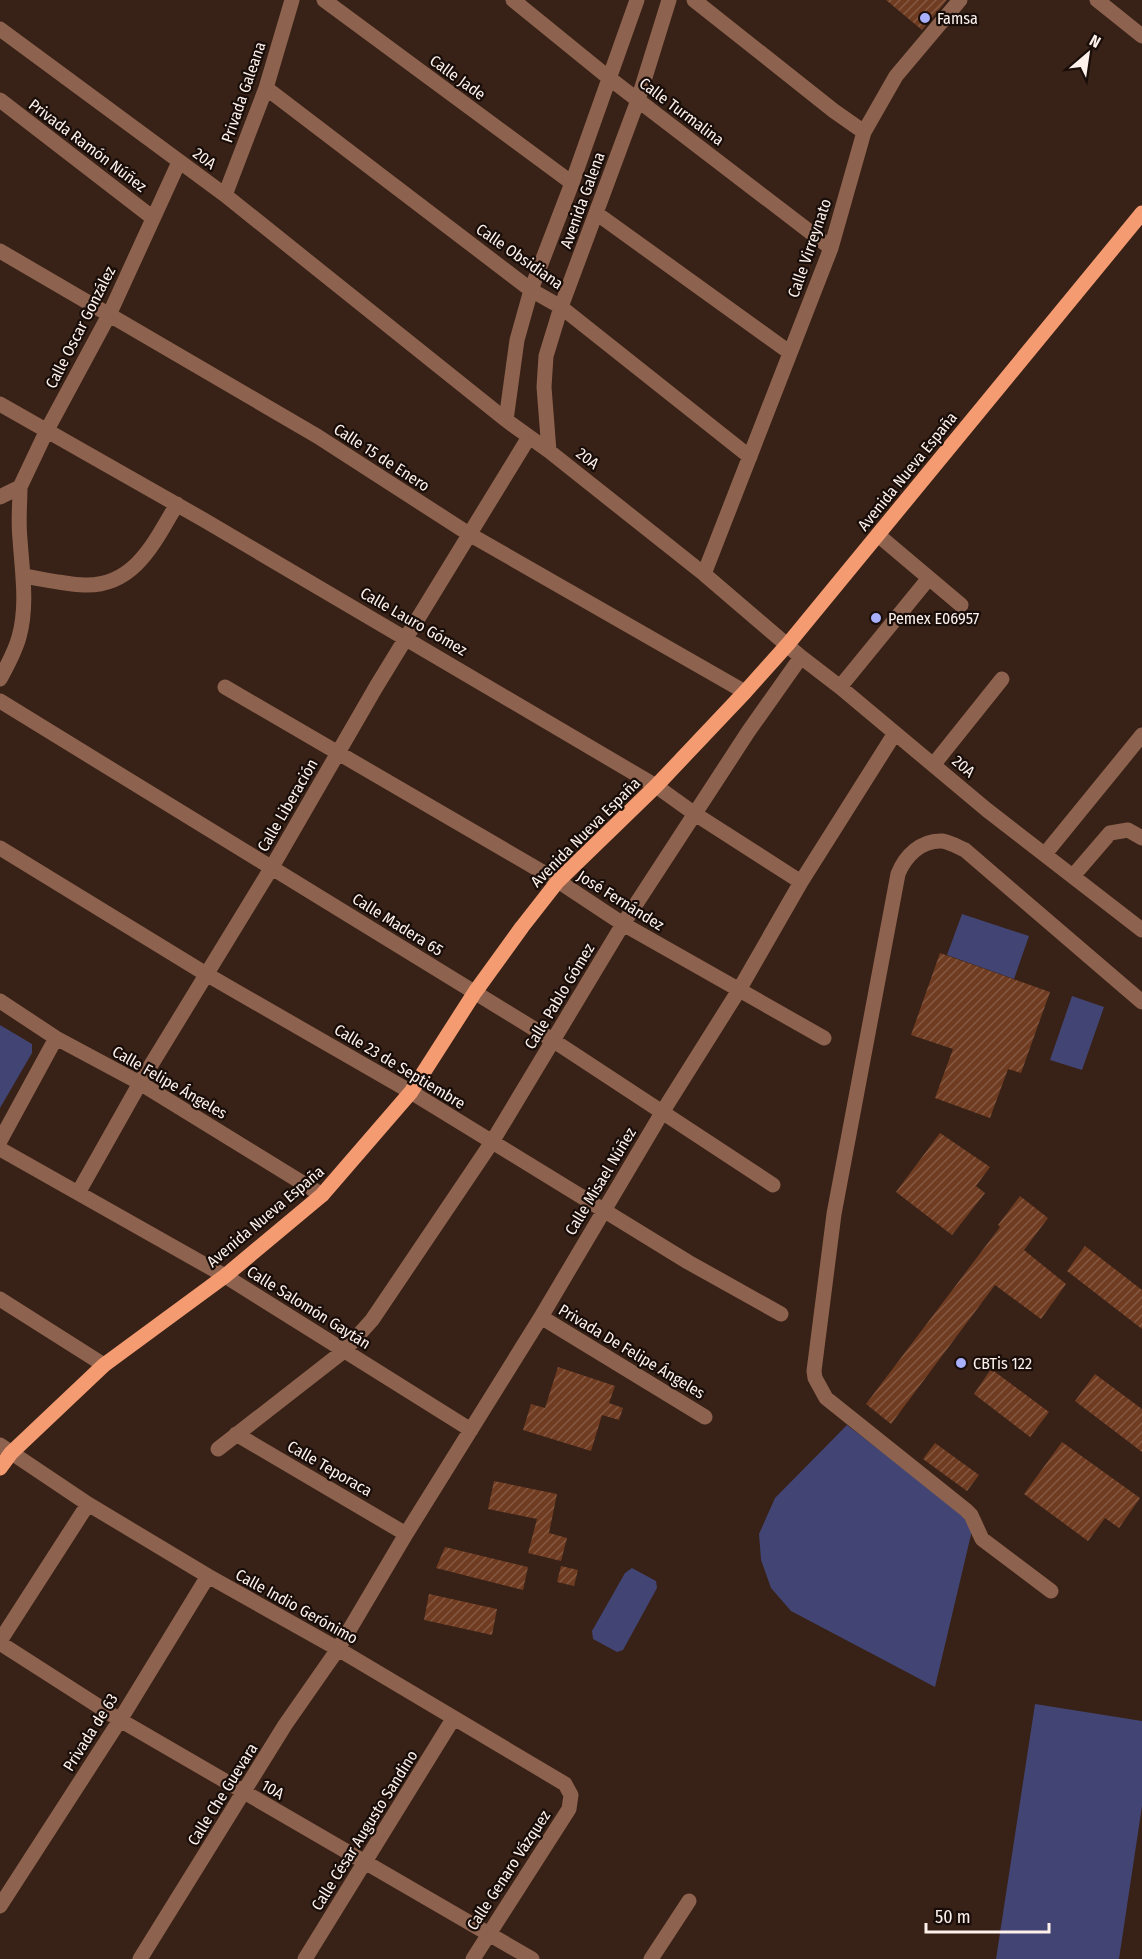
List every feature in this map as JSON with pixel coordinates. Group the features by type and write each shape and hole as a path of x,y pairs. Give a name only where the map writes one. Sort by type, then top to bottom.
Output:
{"main road":[{"name":"Avenida Nueva España","path":"0,1468 6,1449 104,1365 225,1276 322,1195 411,1092 475,992 558,881 656,786 746,692 788,644 1142,213"}],"street":[{"name":"Privada Galeana","path":"225,195 266,88 292,0"},
{"name":"Calle Jade","path":"324,0 572,183"},
{"name":"Calle Turmalina","path":"513,0 609,78 831,248"},
{"name":"Avenida Galena","path":"506,420 517,340 531,290 637,0"},
{"name":"Avenida Galena","path":"549,451 544,387 546,356 561,307 638,100 669,0"},
{"path":"694,0 834,111 864,132"},
{"name":"Calle Virreynato","path":"704,574 831,248 864,132 896,76 960,0"},
{"path":"1098,0 1142,36"},
{"name":"20A","path":"0,29 225,195 506,420 549,451 704,574 987,810 1142,930"},
{"name":"Calle Obsidiana","path":"266,88 531,290 561,307 750,458"},
{"name":"Privada Ramón Núñez","path":"0,100 153,218"},
{"name":"Calle Oscar González","path":"20,487 47,430 109,315 179,162"},
{"path":"596,213 789,352"},
{"name":"Calle 15 de Enero","path":"0,251 317,436 469,534 746,692"},
{"name":"Calle Lauro Gómez","path":"0,404 177,504 656,786 801,882"},
{"name":"Calle Liberación","path":"78,1193 140,1083 529,437"},
{"path":"0,497 20,487 24,603 20,636 0,679"},
{"path":"23,576 91,585 106,582 121,575 140,563 177,504"},
{"path":"878,535 960,605"},
{"path":"840,687 929,578"},
{"name":"Calle Pablo Gómez","path":"345,1350 372,1320 492,1142 623,924 747,732 801,657"},
{"path":"934,764 1002,679"},
{"name":"José Fernández","path":"225,687 558,881 623,924 824,1038"},
{"name":"Calle Madera 65","path":"0,700 554,1041 773,1185"},
{"name":"Calle Misael Núñez","path":"338,1649 540,1317 602,1210 739,990 801,882 895,733"},
{"path":"1045,854 1142,735"},
{"path":"1072,876 1110,833 1128,830 1137,833 1142,838"},
{"path":"1051,1591 982,1539 966,1510 826,1398 815,1378 834,1214 898,874 903,863 911,853 924,844 941,841 965,850 1142,1002"},
{"name":"Calle 23 de Septiembre","path":"0,848 206,974 411,1092 688,1262 781,1314"},
{"name":"Calle Felipe Ángeles","path":"0,1000 56,1038 140,1083 322,1195"},
{"path":"0,1141 56,1038"},
{"name":"Calle Salomón Gaytán","path":"0,1149 225,1276 471,1430"},
{"path":"0,1299 104,1365"},
{"name":"Privada De Felipe Ángeles","path":"540,1317 705,1417"},
{"path":"218,1449 345,1350"},
{"name":"Calle Teporaca","path":"236,1434 406,1534"},
{"name":"Calle Indio Gerónimo","path":"6,1449 88,1504 208,1576 338,1649 559,1780 569,1789 571,1800"},
{"path":"0,1642 88,1504"},
{"name":"Privada de 63","path":"0,1906 120,1720 208,1576"},
{"name":"10A","path":"0,1642 120,1720 532,1959"},
{"name":"Calle Che Guevara","path":"140,1959 285,1725 338,1649"},
{"name":"Calle César Augusto Sandino","path":"305,1959 453,1719"},
{"name":"Calle Genaro Vázquez","path":"472,1959 569,1809 571,1800"},
{"path":"651,1959 688,1901"}],"shaded area":[{"path":"962,914 1029,936 1014,979 947,955"},
{"path":"1072,996 1104,1007 1082,1070 1050,1060"},
{"path":"0,1025 32,1044 32,1053 0,1108"},
{"path":"847,1425 974,1522 935,1687 791,1611 771,1588 761,1560 759,1534 775,1498"},
{"path":"632,1568 656,1581 657,1588 623,1650 617,1652 593,1639 592,1631 625,1573"},
{"path":"1035,1704 1142,1721 1142,1806 1119,1959 996,1959"}],"building":[{"name":"Famsa","path":"886,0 947,0 922,30"},
{"path":"940,953 1050,992 1021,1073 1008,1069 990,1118 935,1098 953,1049 911,1035"},
{"path":"940,1133 990,1167 976,1186 985,1193 952,1235 896,1192"},
{"path":"1020,1196 1048,1218 1024,1250 1066,1284 1041,1319 995,1285 891,1424 866,1404 1000,1227 998,1225"},
{"path":"1085,1246 1142,1290 1142,1329 1067,1271"},
{"path":"558,1367 615,1386 609,1403 623,1408 619,1420 602,1415 591,1451 523,1430 531,1404 545,1408"},
{"path":"991,1369 1049,1412 1030,1437 974,1394"},
{"path":"1095,1374 1142,1409 1142,1452 1075,1401"},
{"path":"1062,1442 1140,1498 1119,1528 1105,1518 1088,1541 1024,1494"},
{"path":"935,1443 979,1475 967,1491 923,1459"},
{"path":"494,1481 557,1494 549,1533 567,1538 561,1561 528,1553 537,1519 488,1509"},
{"path":"445,1547 528,1567 523,1590 436,1568"},
{"path":"561,1566 578,1570 574,1586 557,1582"},
{"path":"429,1594 497,1609 492,1635 424,1620"}],"place":[{"name":"Famsa","path":"925,18"},
{"name":"Pemex E06957","path":"876,618"},
{"name":"CBTis 122","path":"961,1363"}]}
